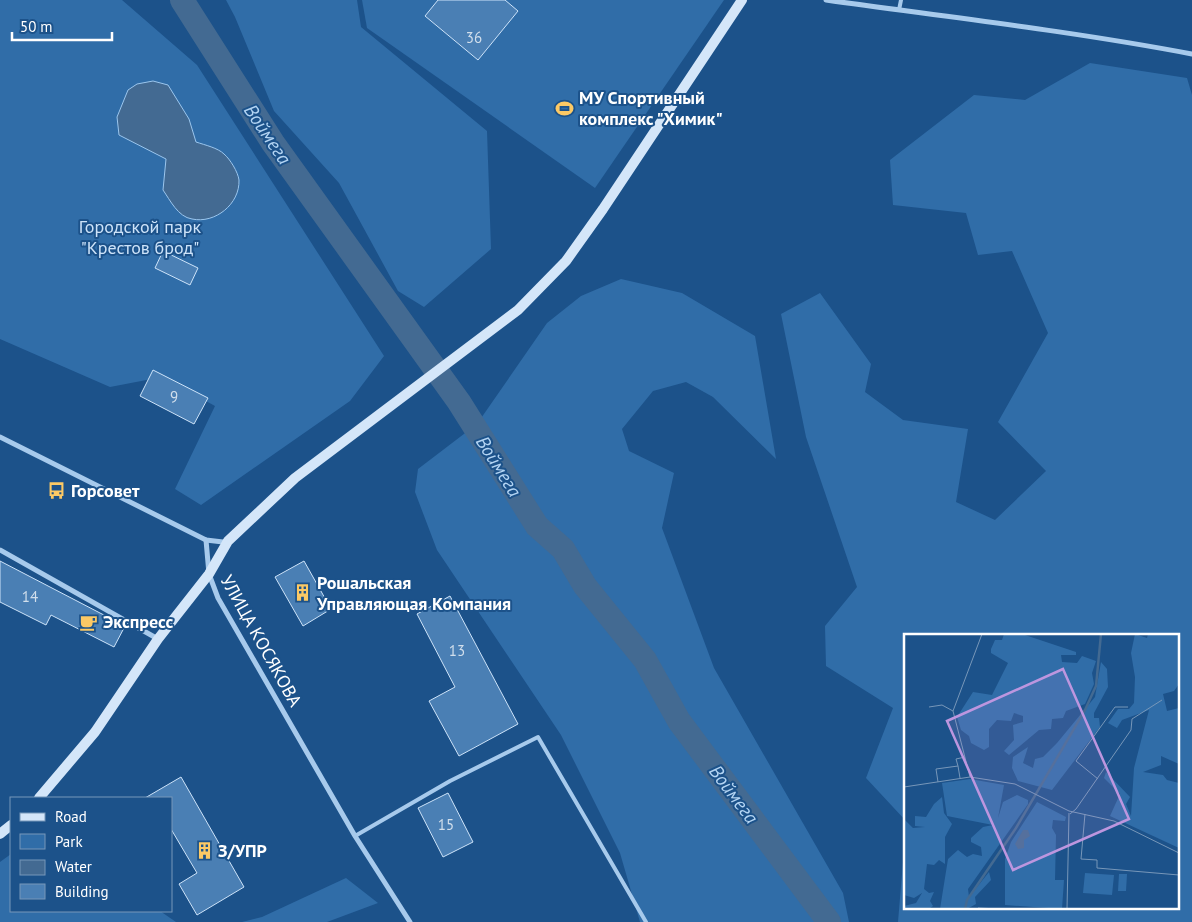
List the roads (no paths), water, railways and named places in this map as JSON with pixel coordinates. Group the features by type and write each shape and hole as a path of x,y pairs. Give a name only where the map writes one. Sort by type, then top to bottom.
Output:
{"street":[{"path":"40,797 95,732 158,639 208,574 228,541 295,478 518,310 566,261 603,209 742,0"},
{"path":"826,0 1192,54"},
{"path":"0,437 206,540 228,541"},
{"name":"УЛИЦА КОСЯКОВА","path":"206,540 208,574 218,598 355,836 410,922"},
{"path":"0,550 158,639"},
{"path":"0,834 10,826"}],"lane":[{"path":"899,10 900,0"},
{"path":"355,836 450,781 538,736 646,922"}],"water":[{"path":"153,81 168,85 189,119 196,142 221,152 229,159 235,170 239,180 235,197 231,204 217,215 201,220 187,218 183,215 175,208 163,190 166,159 119,135 117,117 128,90 137,84"}],"waterway":[{"name":"Воймега","path":"182,0 273,143 459,402 537,526 563,549 585,586 645,660 679,721 829,922"}],"place":[{"name":"МУ Спортивный комплекс \"Химик\"","path":"565,108"},
{"name":"Горсовет","path":"57,491"},
{"name":"Рошальская Управляющая Компания","path":"303,593"},
{"name":"Экспресс","path":"89,622"},
{"name":"З/УПР","path":"204,851"}],"park label":[{"name":"Городской парк \"Крестов брод\"","path":"140,237"}]}
